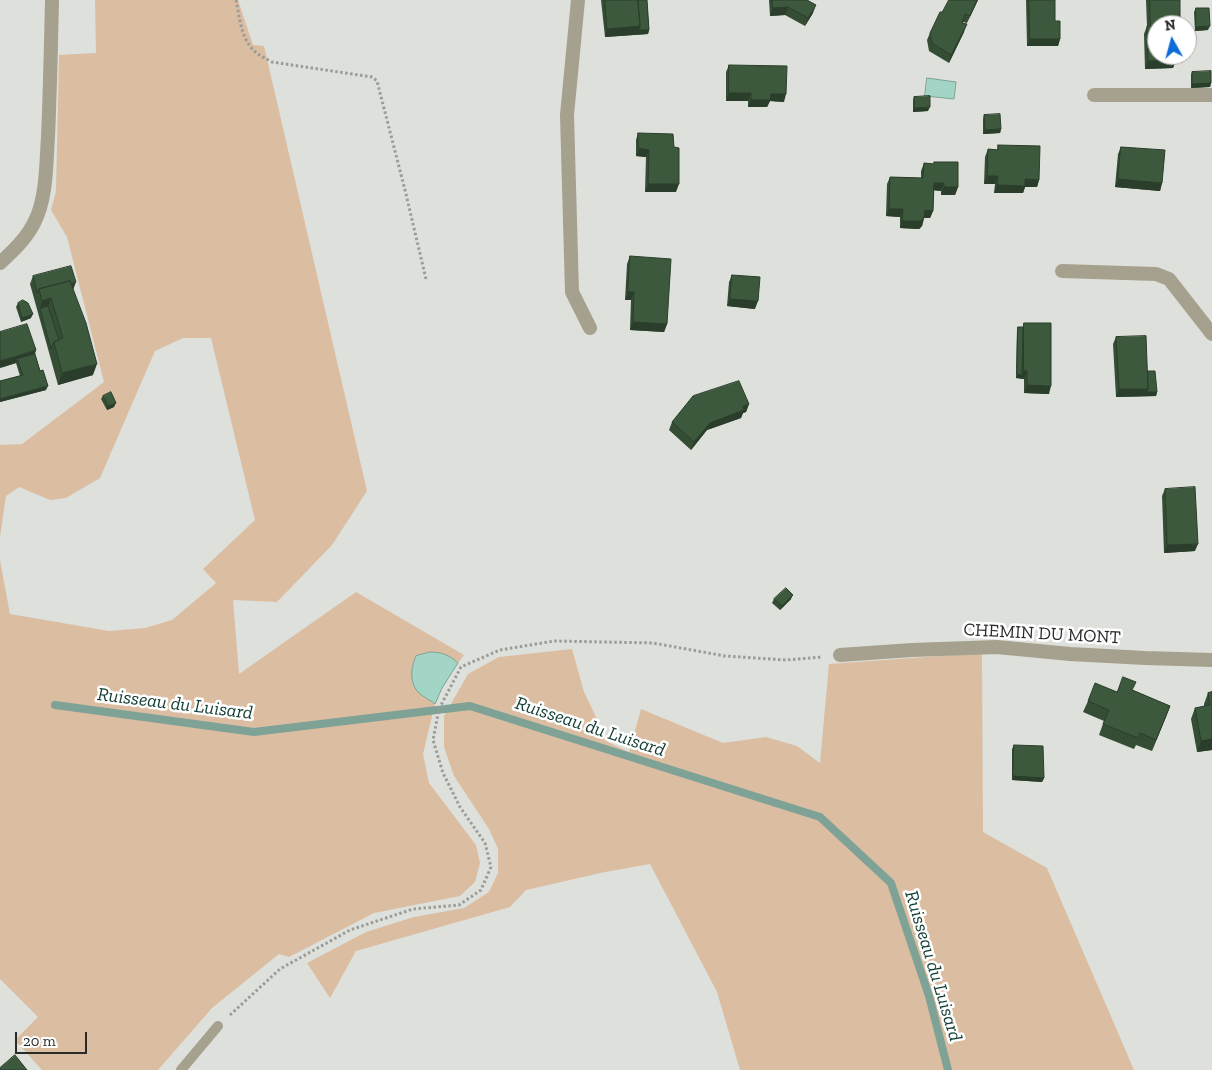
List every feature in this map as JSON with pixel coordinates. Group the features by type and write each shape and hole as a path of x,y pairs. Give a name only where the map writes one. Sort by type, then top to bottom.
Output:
{"street":[{"path":"0,263 26,236 35,222 42,200 50,88 52,0"},
{"path":"578,0 567,115 572,292 590,328"},
{"path":"1094,95 1212,95"},
{"path":"1062,271 1156,274 1169,279 1212,334"},
{"name":"CHEMIN DU MONT","path":"840,655 997,647 1136,658 1212,660"}],"lane":[{"path":"181,1070 218,1026"}],"path":[{"path":"236,0 248,46 258,55 272,62 372,77 377,81 426,279"},
{"path":"218,1026 280,969 350,930 413,909 459,905 481,890 491,867 484,843 460,806 443,773 433,740 439,709 461,667 500,650 554,641 653,644 725,656 786,660 840,655"}],"shaded area":[{"path":"95,0 238,0 253,45 264,46 367,491 332,545 277,602 233,600 239,674 356,592 464,655 449,675 435,704 423,754 429,783 476,845 480,863 475,882 460,896 374,913 289,957 279,954 212,1008 158,1070 42,1070 15,1040 38,1017 0,979 0,560 10,614 109,631 145,628 172,620 216,583 203,569 255,520 211,338 183,338 155,351 100,478 66,498 50,500 19,487 6,496 0,537 0,445 22,444 104,382 67,237 51,210 56,191 59,55 96,53"},
{"path":"927,78 956,82 954,99 925,96"},
{"path":"572,649 584,692 608,742 629,752 641,709 723,743 766,737 797,746 820,763 829,664 982,653 983,832 1047,868 1134,1070 740,1070 717,992 650,864 526,890 510,907 356,951 330,998 307,963 366,932 414,917 464,908 489,892 498,873 498,849 489,829 454,776 444,747 444,716 468,674 499,657"},
{"path":"430,652 445,654 458,663 442,688 435,704 418,692 412,679 412,670 416,656"}],"building":[{"path":"605,0 638,0 640,26 607,29"},
{"path":"638,0 647,0 649,30 639,30"},
{"path":"772,0 807,0 816,5 808,18 788,7 773,8"},
{"path":"949,0 977,0 970,16 965,14 962,23 967,24 951,55 932,43 930,33 940,12 942,12"},
{"path":"1029,0 1055,0 1055,21 1060,21 1060,39 1030,39"},
{"path":"1150,0 1180,0 1180,15 1150,15"},
{"path":"1196,8 1209,8 1210,26 1197,27"},
{"path":"729,65 787,66 786,94 771,94 770,100 751,100 751,93 729,93"},
{"path":"1211,71 1211,83 1192,84 1192,72"},
{"path":"930,96 930,107 914,108 914,97"},
{"path":"1000,114 1001,129 985,130 984,115"},
{"path":"638,133 673,134 674,147 679,148 679,184 648,184 649,150 639,148"},
{"path":"998,145 1040,146 1039,180 1025,179 1025,186 997,185 998,176 987,176 988,149 998,150"},
{"path":"1121,147 1165,150 1162,183 1118,179"},
{"path":"934,162 958,162 958,187 944,187 944,183 934,183 933,211 925,210 924,218 921,221 902,221 903,209 889,209 890,177 923,178 924,163 934,164"},
{"path":"630,256 671,259 667,324 633,322 634,292 628,292"},
{"path":"71,266 76,282 71,284 70,281 39,289 37,293 33,276"},
{"path":"732,275 760,277 758,301 730,299"},
{"path":"70,281 86,323 97,364 62,373 54,342 63,338 51,298 42,301 39,289"},
{"path":"23,300 28,303 33,314 22,318 18,303"},
{"path":"48,306 59,340 54,342 51,349 40,309"},
{"path":"1024,323 1051,323 1051,386 1027,385 1027,371 1024,371"},
{"path":"27,324 36,350 0,361 0,332"},
{"path":"1018,327 1023,327 1022,375 1017,374"},
{"path":"1146,336 1148,389 1119,389 1116,337"},
{"path":"35,354 40,371 43,370 48,386 0,399 0,381 23,375 17,359"},
{"path":"1148,371 1155,371 1157,392 1147,392"},
{"path":"739,381 749,404 743,406 744,410 710,423 694,442 672,422 693,396"},
{"path":"111,392 116,403 108,406 103,396"},
{"path":"1195,487 1198,544 1167,545 1165,489"},
{"path":"786,588 793,595 782,606 774,599"},
{"path":"1123,677 1136,682 1132,690 1170,706 1156,740 1140,733 1138,738 1103,724 1109,710 1088,701 1095,683 1117,692"},
{"path":"1212,692 1212,739 1201,741 1195,708 1210,705 1208,693"},
{"path":"1014,745 1043,746 1044,778 1013,776"},
{"path":"15,1055 27,1070 0,1070 0,1068"}],"waterway":[{"name":"Ruisseau du Luisard","path":"55,705 254,732 470,706 820,817 891,883 929,996 948,1070"}]}
